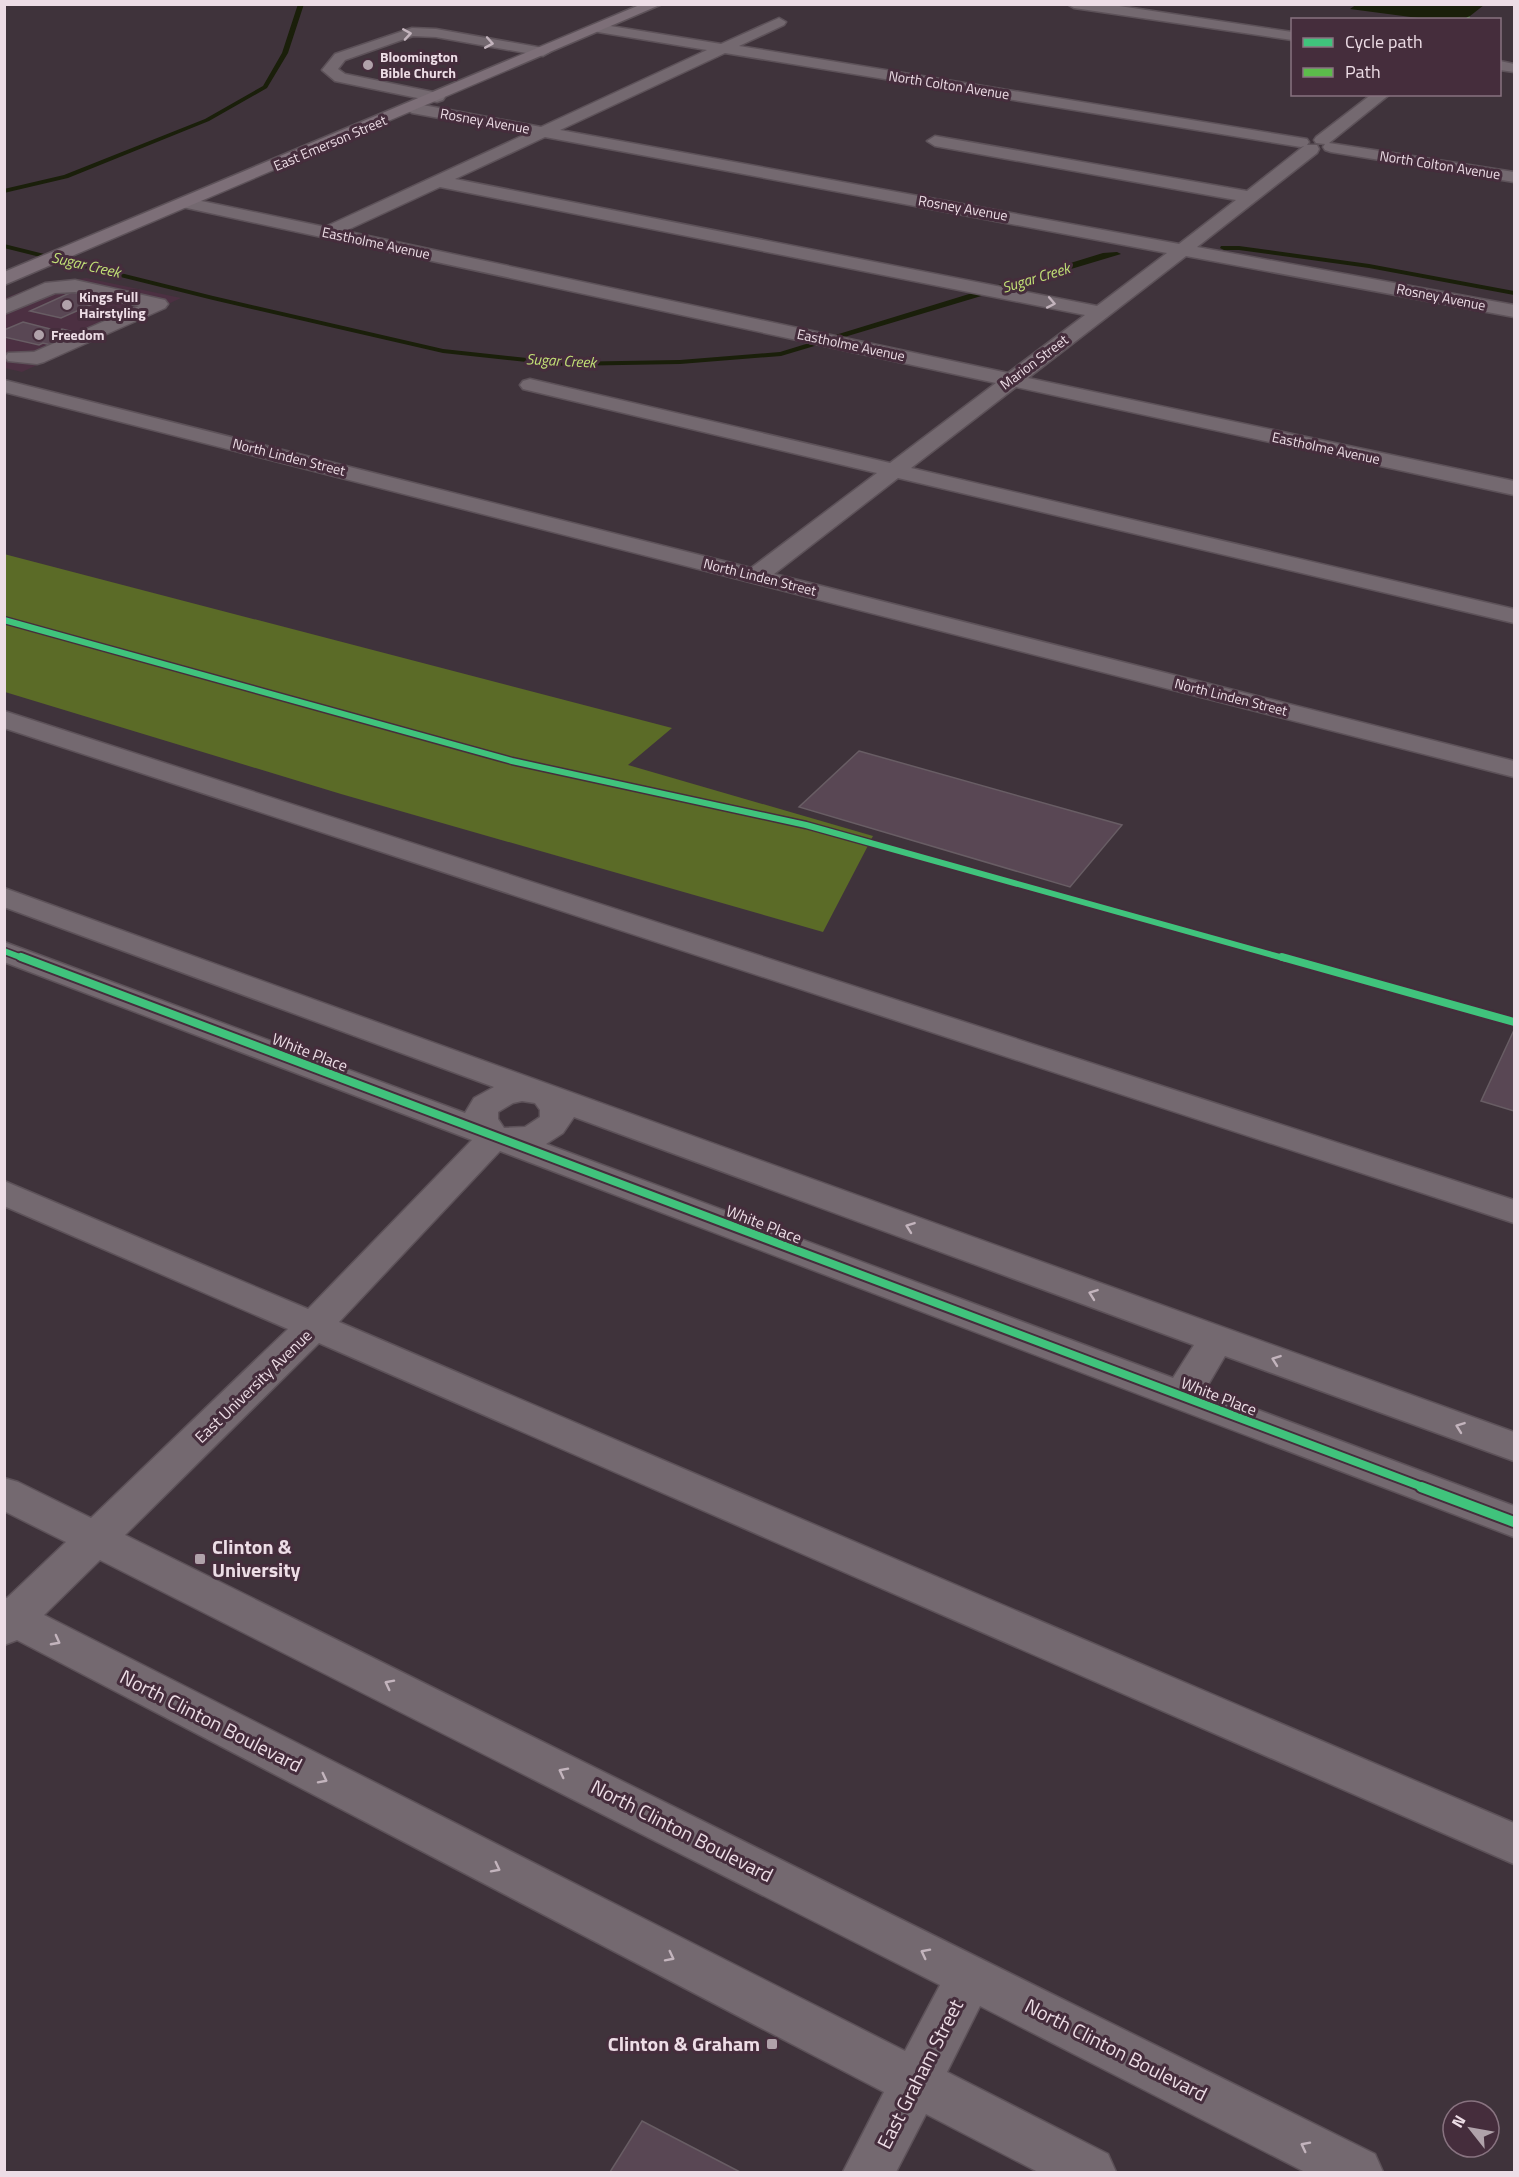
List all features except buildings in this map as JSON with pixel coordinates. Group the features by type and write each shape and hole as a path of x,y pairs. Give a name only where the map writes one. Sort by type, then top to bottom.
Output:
{"main road":[{"name":"East Emerson Street","path":"10,278 655,4"}],"street":[{"path":"1074,4 1291,36"},
{"path":"327,233 779,22"},
{"name":"North Colton Avenue","path":"597,28 1515,177"},
{"path":"437,97 340,78 330,70 340,57 412,32 436,33 543,52"},
{"name":"Marion Street","path":"756,576 1380,96"},
{"name":"Rosney Avenue","path":"412,108 1515,311"},
{"path":"935,141 1250,197"},
{"path":"437,181 1099,312"},
{"name":"Eastholme Avenue","path":"187,203 1515,488"},
{"path":"10,278 42,291"},
{"path":"8,358 37,358 158,304 75,286 52,287 9,303"},
{"path":"4,385 147,320 163,323"},
{"name":"North Linden Street","path":"4,385 1515,769"},
{"path":"530,385 1515,616"},
{"path":"4,719 1515,1212"},
{"path":"4,897 1515,1447"},
{"name":"White Place","path":"4,951 1515,1522"},
{"name":"White Place","path":"494,1137 519,1140 544,1132 557,1118 557,1109 545,1095"},
{"name":"East University Avenue","path":"8,1620 96,1538 314,1326 494,1137"},
{"path":"4,1192 1515,1844"},
{"name":"White Place","path":"1182,1396 1217,1339"},
{"name":"North Clinton Boulevard","path":"4,1493 1357,2172"},
{"name":"North Clinton Boulevard","path":"8,1620 1090,2172"},
{"name":"East Graham Street","path":"869,2172 970,1976"}],"shaded area":[{"path":"1357,4 1484,4 1468,18 1418,18 1350,9"},
{"path":"86,278 181,298 22,372 5,368 5,298 39,285"}],"green space":[{"path":"4,554 672,728 628,765 873,836 823,932 341,794 5,692"}],"waterway":[{"name":"Sugar Creek","path":"4,191 66,177 207,120 265,87 285,53 301,4"},
{"name":"Sugar Creek","path":"4,246 213,298 443,351 564,364 680,362 781,354 1106,255 1117,254"},
{"name":"Sugar Creek","path":"1224,248 1239,248 1369,266 1514,293"}],"cycle path":[{"path":"4,620 512,761 806,825 1514,1022"},
{"path":"4,951 1514,1522"}],"place":[{"name":"Bloomington Bible Church","path":"368,65"},
{"name":"Kings Full Hairstyling","path":"67,305"},
{"name":"Freedom","path":"39,335"},
{"name":"Clinton & University","path":"200,1559"},
{"name":"Clinton & Graham","path":"772,2044"}]}
